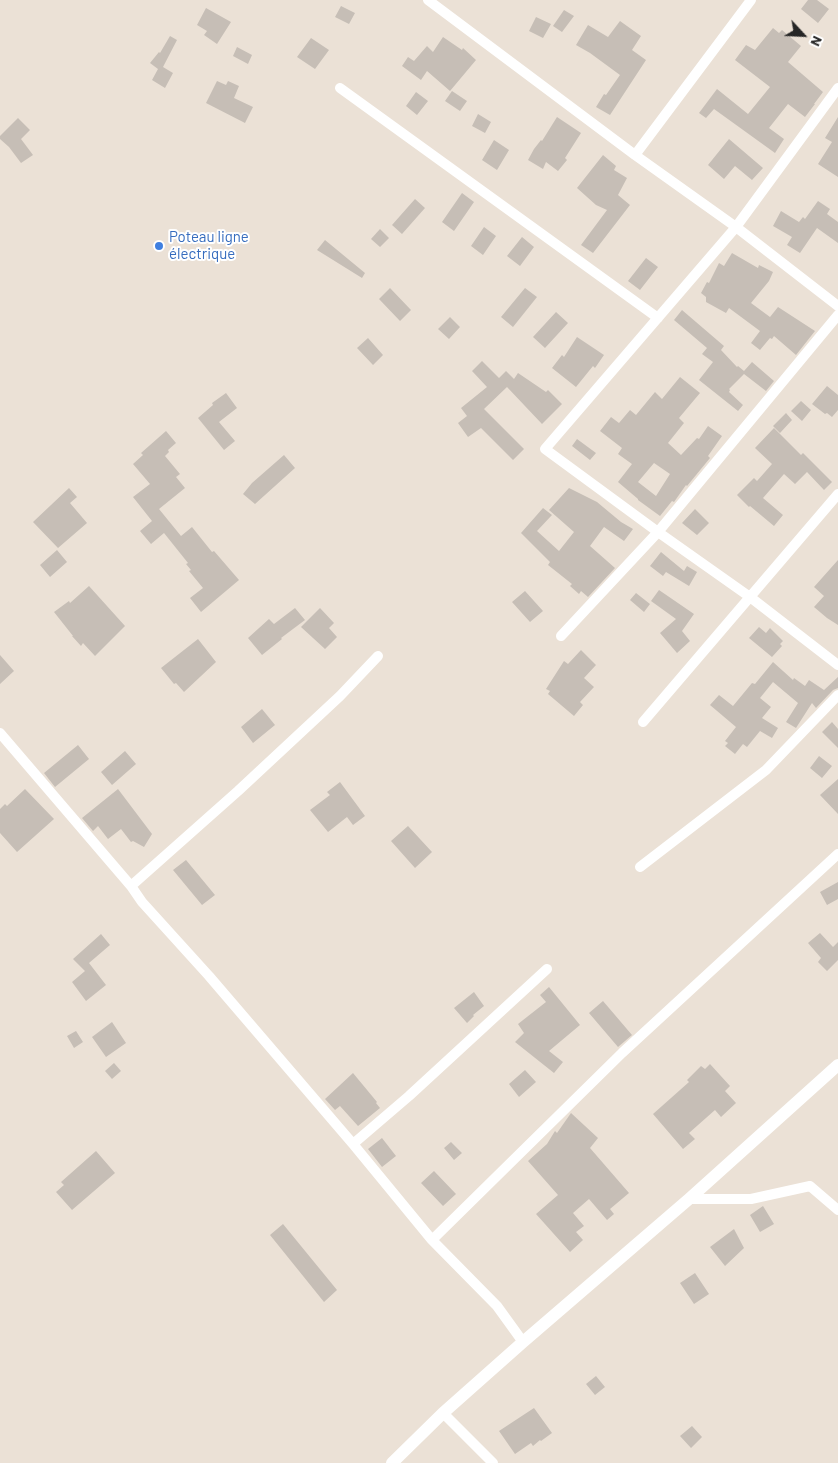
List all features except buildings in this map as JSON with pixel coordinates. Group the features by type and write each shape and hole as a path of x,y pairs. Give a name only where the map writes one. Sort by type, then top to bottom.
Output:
{"street":[{"path":"428,0 635,156 736,227 838,306"},
{"path":"635,156 751,0"},
{"path":"340,88 658,318"},
{"path":"838,88 736,227 545,449 750,597 838,665"},
{"path":"561,636 658,532 838,314"},
{"path":"643,722 838,494"},
{"path":"131,886 238,791 340,696 378,656"},
{"path":"640,867 766,770 838,695"},
{"path":"0,733 131,886 142,902 353,1144 432,1240 497,1306 523,1342"},
{"path":"432,1240 622,1053 838,854"},
{"path":"353,1144 409,1096 547,968"},
{"path":"392,1463 523,1342 690,1199 838,1065"},
{"path":"690,1199 751,1199 810,1186 838,1210"},
{"path":"444,1413 493,1463"}],"place":[{"name":"Poteau ligne électrique","path":"159,246"}]}
